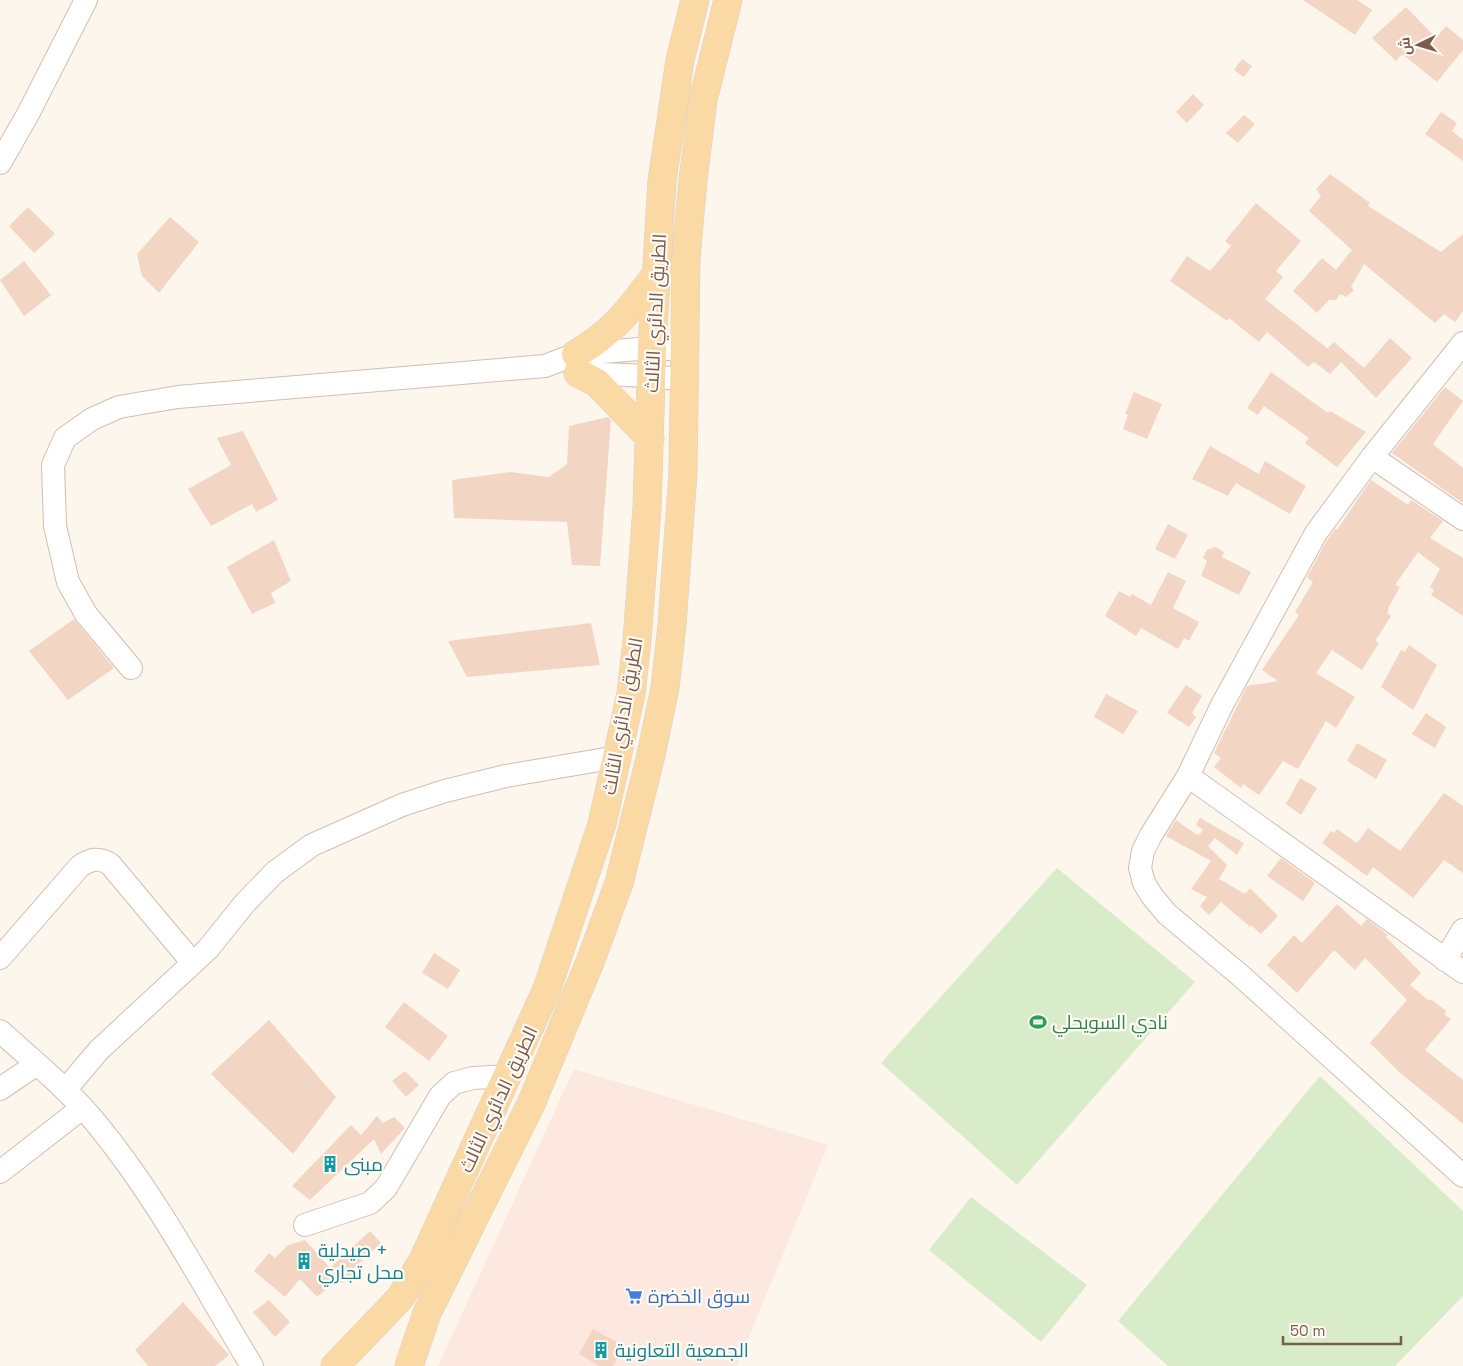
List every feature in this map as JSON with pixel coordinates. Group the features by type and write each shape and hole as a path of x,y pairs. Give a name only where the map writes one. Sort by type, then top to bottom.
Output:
{"main road":[{"name":"الطريق الدائري الثالث","path":"335,1366 401,1297 423,1260 509,1076 550,980 602,824 631,694 637,640 650,438 652,348 662,181 680,60 695,0"},
{"name":"الطريق الدائري الثالث","path":"409,1366 427,1313 531,1104 590,962 619,884 665,688 683,473 686,380 686,258 693,180 703,100 728,0"},
{"path":"650,438 577,364 624,317 658,272"}],"street":[{"path":"0,163 28,114 86,0"},
{"path":"1463,343 1372,457 1316,532 1222,705 1188,776 1143,851 1140,868 1144,883 1152,896 1186,931 1241,976 1463,1176"},
{"path":"131,668 86,614 68,582 55,526 53,465 65,438 98,416 119,407 148,401 577,364 652,348 686,350"},
{"path":"577,364 686,380"},
{"path":"1372,457 1463,519"},
{"path":"66,1089 99,1050 208,948 245,903 275,872 312,845 402,805 445,791 506,776 617,757"},
{"path":"1188,776 1463,972"},
{"path":"0,958 80,866 90,860 102,859 110,864 192,962"},
{"path":"1445,960 1463,930"},
{"path":"0,1031 66,1089 142,1184 252,1366"},
{"path":"0,1089 37,1064"},
{"path":"305,1225 370,1202 386,1188 440,1096 454,1083 473,1078 509,1076"},
{"path":"0,1172 10,1167 82,1108"}],"shaded area":[{"path":"574,1069 828,1145 737,1366 438,1366"}],"green space":[{"name":"نادي السويحلي","path":"1057,868 1195,982 1017,1185 881,1063"},
{"path":"1320,1076 1463,1211 1463,1296 1395,1366 1168,1366 1118,1321"},
{"path":"971,1197 1087,1285 1041,1342 929,1250"}],"building":[{"path":"1303,0 1357,0 1372,10 1355,35"},
{"path":"1406,7 1436,38 1446,26 1463,40 1463,50 1437,82 1402,54 1396,61 1372,38"},
{"path":"1242,59 1252,66 1244,77 1234,70"},
{"path":"1193,94 1204,105 1187,123 1176,112"},
{"path":"1441,112 1457,123 1452,131 1463,140 1463,161 1425,134"},
{"path":"1244,115 1255,124 1238,143 1226,133"},
{"path":"1330,174 1370,203 1368,206 1441,252 1463,234 1463,311 1455,322 1444,314 1435,323 1364,264 1351,287 1354,290 1346,297 1340,294 1336,300 1329,300 1317,313 1293,291 1322,258 1336,270 1352,250 1309,211 1321,196 1316,189"},
{"path":"1256,203 1301,241 1276,271 1283,277 1265,299 1332,352 1328,348 1334,342 1364,368 1390,338 1412,358 1376,398 1341,362 1330,374 1314,362 1308,367 1267,332 1259,342 1229,318 1227,321 1170,281 1187,256 1210,271 1231,246 1225,241"},
{"path":"28,207 55,234 34,253 9,226"},
{"path":"170,217 199,242 159,293 142,276 137,254"},
{"path":"24,261 51,295 24,316 0,280"},
{"path":"1271,372 1328,413 1330,411 1366,432 1337,467 1305,443 1309,438 1264,406 1258,415 1247,408"},
{"path":"1445,387 1463,401 1433,444 1463,468 1463,503 1392,453"},
{"path":"1134,392 1162,404 1147,439 1123,429 1128,415 1125,414"},
{"path":"608,417 611,420 600,566 572,565 567,522 454,518 452,480 510,472 549,477 567,464 569,426"},
{"path":"243,431 278,500 256,512 252,504 211,526 188,489 231,465 217,438"},
{"path":"1210,446 1259,474 1265,461 1306,486 1290,514 1236,483 1228,496 1192,479"},
{"path":"1371,480 1408,505 1411,500 1443,521 1430,538 1463,558 1463,616 1431,595 1434,590 1430,587 1440,569 1418,552 1395,585 1400,587 1388,608 1387,613 1391,616 1375,641 1379,643 1362,670 1332,650 1316,673 1355,697 1336,728 1326,721 1298,769 1283,761 1259,795 1243,784 1241,788 1214,767 1221,758 1214,753 1247,686 1278,681 1262,670 1299,615 1295,612 1313,582 1307,577 1327,540 1335,529 1337,530"},
{"path":"1168,524 1188,535 1175,559 1155,549"},
{"path":"274,540 291,581 271,593 275,603 252,614 227,567"},
{"path":"1215,547 1224,552 1222,557 1251,572 1239,595 1201,576 1207,561 1203,558 1207,550"},
{"path":"1168,572 1186,581 1173,608 1199,622 1189,641 1184,638 1178,649 1141,628 1136,636 1105,616 1119,591 1130,597 1132,594 1151,605"},
{"path":"74,619 114,668 68,700 29,651"},
{"path":"591,623 600,665 467,677 448,641"},
{"path":"1409,645 1437,665 1413,710 1381,687 1401,650 1405,652"},
{"path":"1186,685 1202,696 1192,713 1196,717 1189,727 1167,713"},
{"path":"1106,694 1138,711 1123,734 1094,717"},
{"path":"1426,713 1446,727 1435,748 1412,734"},
{"path":"1357,743 1387,760 1376,779 1347,761"},
{"path":"1300,778 1317,788 1301,815 1286,804"},
{"path":"1444,793 1463,806 1463,873 1444,860 1413,898 1373,867 1367,876 1322,843 1331,831 1334,833 1337,829 1357,843 1368,828 1400,851"},
{"path":"1200,818 1244,843 1237,855 1215,838 1208,846 1227,865 1219,879 1245,894 1250,888 1278,916 1261,934 1221,902 1209,915 1200,906 1207,897 1191,889 1211,861 1166,836 1176,820 1197,835 1200,834 1203,830 1196,825"},
{"path":"1281,858 1315,883 1303,901 1267,876"},
{"path":"1337,904 1361,926 1367,919 1388,935 1386,937 1421,973 1410,985 1428,1000 1432,1000 1446,1011 1445,1015 1451,1019 1425,1050 1463,1080 1463,1124 1399,1072 1370,1043 1407,1000 1365,958 1355,970 1334,950 1297,993 1267,965 1294,935 1302,943"},
{"path":"434,953 460,970 448,989 422,973"},
{"path":"404,1002 448,1036 429,1061 385,1027"},
{"path":"269,1020 336,1097 293,1154 211,1074"},
{"path":"405,1071 419,1085 406,1097 392,1081"},
{"name":"مبنى","path":"377,1116 383,1123 394,1117 405,1128 381,1154 374,1139 310,1200 292,1186 351,1125 361,1135"},
{"name":"صيدلية + محل تجاري","path":"370,1231 381,1243 351,1271 354,1274 345,1282 332,1284 317,1297 300,1279 285,1297 254,1271 269,1253 275,1258 288,1245 305,1240 330,1268"},
{"path":"269,1300 290,1322 275,1337 253,1312"},
{"path":"183,1302 229,1355 215,1366 148,1366 135,1350"},
{"name":"الجمعية التعاونية","path":"593,1329 624,1346 613,1366 599,1366 579,1354"}],"place":[{"name":"نادي السويحلي","path":"1038,1022"},
{"name":"مبنى","path":"330,1164"},
{"name":"صيدلية + محل تجاري","path":"304,1261"},
{"name":"سوق الخضرة","path":"634,1296"},
{"name":"الجمعية التعاونية","path":"601,1350"}]}
